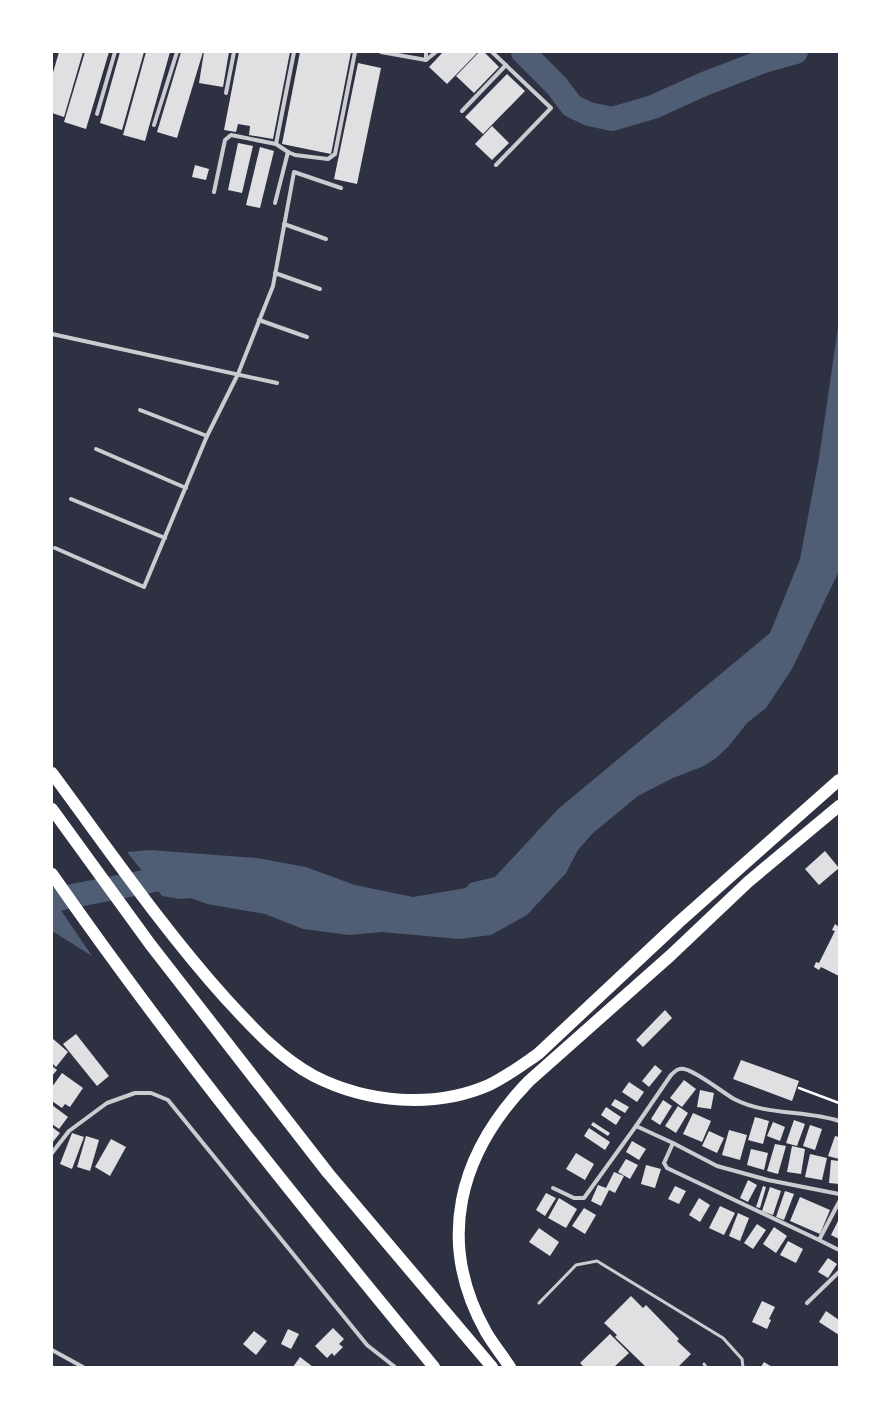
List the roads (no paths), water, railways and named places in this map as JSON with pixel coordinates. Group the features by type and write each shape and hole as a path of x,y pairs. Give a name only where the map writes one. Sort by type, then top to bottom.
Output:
{"highway":[{"path":"52,774 169,930 211,982 247,1021 279,1052 313,1075 350,1090 384,1098 405,1100 452,1096 490,1084 514,1071 538,1054 679,922 839,780"},
{"path":"510,1367 486,1333 470,1297 462,1268 459,1246 459,1218 463,1193 472,1164 484,1138 509,1102 529,1081 671,955 748,882 839,806"},
{"path":"52,809 150,944 328,1172 492,1367"},
{"path":"52,874 115,965 292,1195 434,1367"}],"street":[{"path":"97,114 115,52"},
{"path":"154,125 177,52"},
{"path":"226,93 234,52"},
{"path":"276,144 294,52"},
{"path":"214,192 225,140 228,136 232,135 276,144 288,152 302,156 328,159 332,158 335,154 355,52"},
{"path":"381,52 426,60 436,52"},
{"path":"426,52 426,60"},
{"path":"492,52 551,108 496,165"},
{"path":"462,111 506,65"},
{"path":"276,203 288,152"},
{"path":"55,548 144,588 207,436 238,374 273,286 294,172 341,188"},
{"path":"284,224 326,239"},
{"path":"275,274 320,289"},
{"path":"259,320 307,337"},
{"path":"52,334 278,382"},
{"path":"140,410 207,436"},
{"path":"96,449 186,488"},
{"path":"72,499 165,538"},
{"path":"553,1188 574,1198 584,1198 671,1075 676,1070 683,1068 719,1090 750,1106 786,1112 814,1114 839,1121"},
{"path":"52,1153 69,1131 107,1103 135,1094 151,1093 168,1100 367,1345 394,1367"},
{"path":"636,1126 673,1142 716,1166 742,1174 839,1194"},
{"path":"673,1142 664,1163 667,1168 839,1250"},
{"path":"819,1240 839,1202"},
{"path":"807,1303 839,1272"},
{"path":"52,1350 83,1367"}],"lane":[{"path":"539,1304 576,1265 597,1261 723,1338 742,1359 743,1367"}],"water":[{"path":"839,320 839,571 792,669 766,708 747,723 728,747 716,758 704,766 673,778 638,796 593,833 578,850 566,873 527,915 491,935 459,939 382,932 349,935 303,929 265,914 207,904 191,898 179,899 162,896 127,852 150,850 257,858 306,867 355,885 413,897 466,888 470,883 495,877 558,809 770,633 800,559 819,458"},
{"path":"52,897 92,956 52,931"}],"waterway":[{"path":"523,52 557,86 572,106 589,114 612,119 653,107 704,84 764,61 796,52"},
{"path":"52,900 170,877 181,878"}]}
